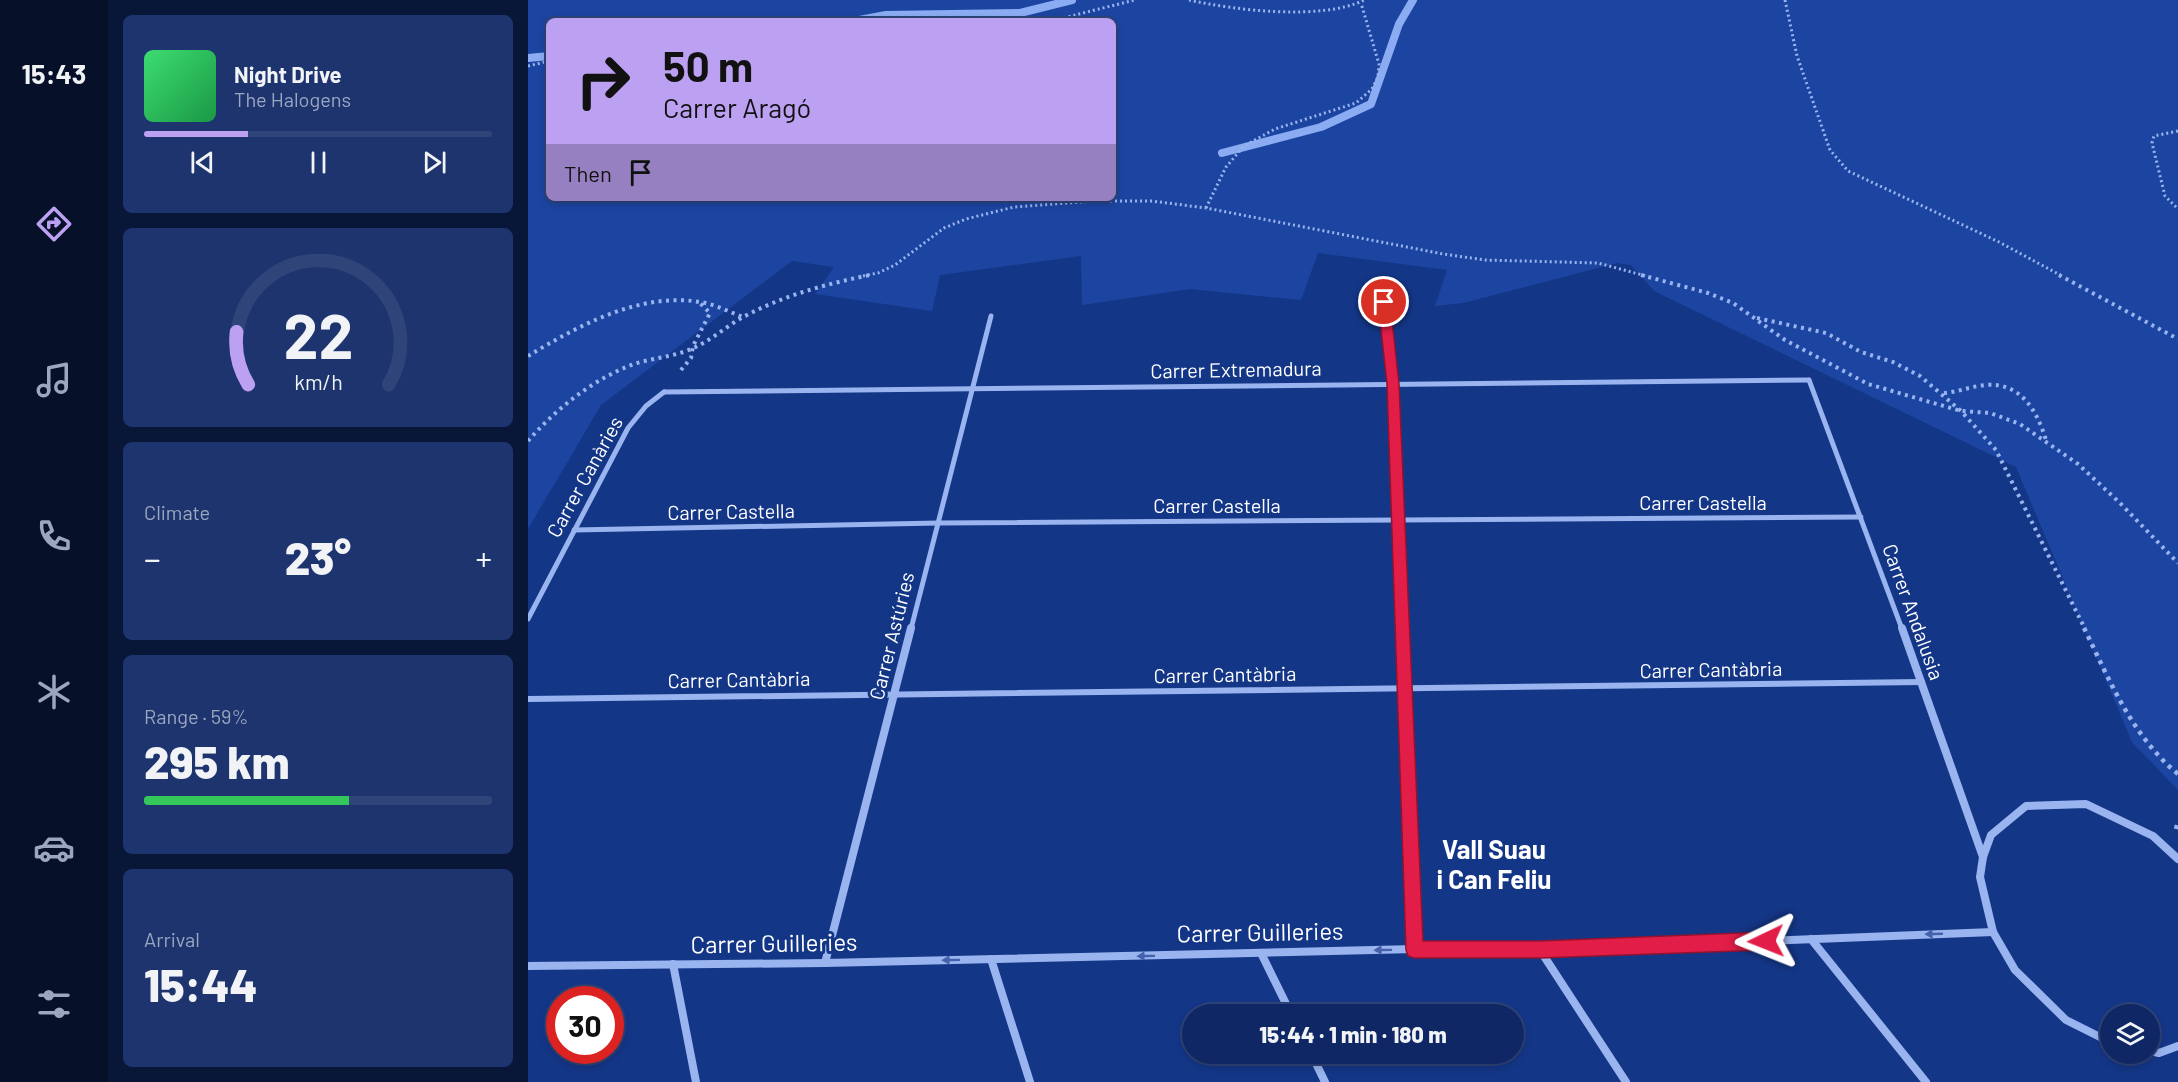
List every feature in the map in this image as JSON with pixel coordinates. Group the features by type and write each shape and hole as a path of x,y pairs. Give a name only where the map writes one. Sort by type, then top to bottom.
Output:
{"street":[{"path":"1384,302 1393,384 1414,950"},
{"name":"Carrer Astúries","path":"825,963 991,316"},
{"name":"Carrer Extremadura","path":"664,392 1809,380"},
{"name":"Carrer Andalusia","path":"1809,380 1922,682 1983,858"},
{"name":"Carrer Canàries","path":"528,619 628,428 646,406 664,392"},
{"name":"Carrer Castella","path":"574,530 939,523 1861,517"},
{"name":"Carrer Cantàbria","path":"528,699 1922,682"},
{"path":"2100,1037 2066,1020 2015,970 1993,932 1980,877 1983,858 1991,835 2026,806 2086,804 2153,836 2178,859"},
{"name":"Carrer Guilleries","path":"528,966 825,963 1414,950 1540,950 1993,932"},
{"path":"1811,939 1926,1082"},
{"path":"1540,950 1626,1082"},
{"path":"1261,953 1287,1004"},
{"path":"991,959 1030,1082"},
{"path":"673,964 696,1082"},
{"path":"2160,1053 2178,1046"},
{"path":"1316,1064 1325,1082"}],"path":[{"path":"1063,18 1135,0"},
{"path":"1189,0 1230,8 1285,10 1344,8 1365,0"},
{"path":"1785,0 1797,56 1830,150 1848,171 1999,242 2178,339"},
{"path":"1206,208 1217,184 1245,146 1267,134 1358,102 1374,88 1379,75 1380,60 1366,30 1361,3"},
{"path":"528,66 546,62"},
{"path":"2178,131 2154,136 2151,143 2165,196 2178,210"},
{"path":"1116,200 1206,208 1454,256 1485,260 1598,263 1708,293 1733,303 1785,340 1868,384 1961,411 1990,413 2020,424 2046,440 2120,503 2178,563"},
{"path":"528,441 564,406 606,377 634,364 690,350 716,336 743,317 790,295 878,273 896,265 944,228 990,212 1014,207 1107,201"},
{"path":"528,356 616,312 649,302 698,301 743,317"},
{"path":"690,350 710,313 698,301"},
{"path":"1756,318 1826,333 1861,352 1893,362 1920,376 1943,393 1961,411 1996,450 2130,721 2161,760 2178,774"},
{"path":"1943,393 1989,384 2004,386 2022,394 2042,423 2046,440"}],"shaded area":[{"path":"528,0 2178,0 2178,790 2132,742 2016,467 1654,291 1631,265 1617,263 1463,303 1435,306 1447,270 1318,253 1301,300 1190,289 1082,305 1081,256 940,275 932,311 815,294 834,267 792,261 601,405 528,529"}],"waterway":[{"path":"870,18 886,15 1020,13 1072,0"},
{"path":"1222,153 1321,127 1371,104 1399,24 1413,0"},
{"path":"528,58 546,56"}],"district":[{"name":"Vall Suau i Can Feliu","path":"1494,865"}],"route":[{"path":"1384,302 1393,384 1414,950 1540,950 1766,941"}]}
